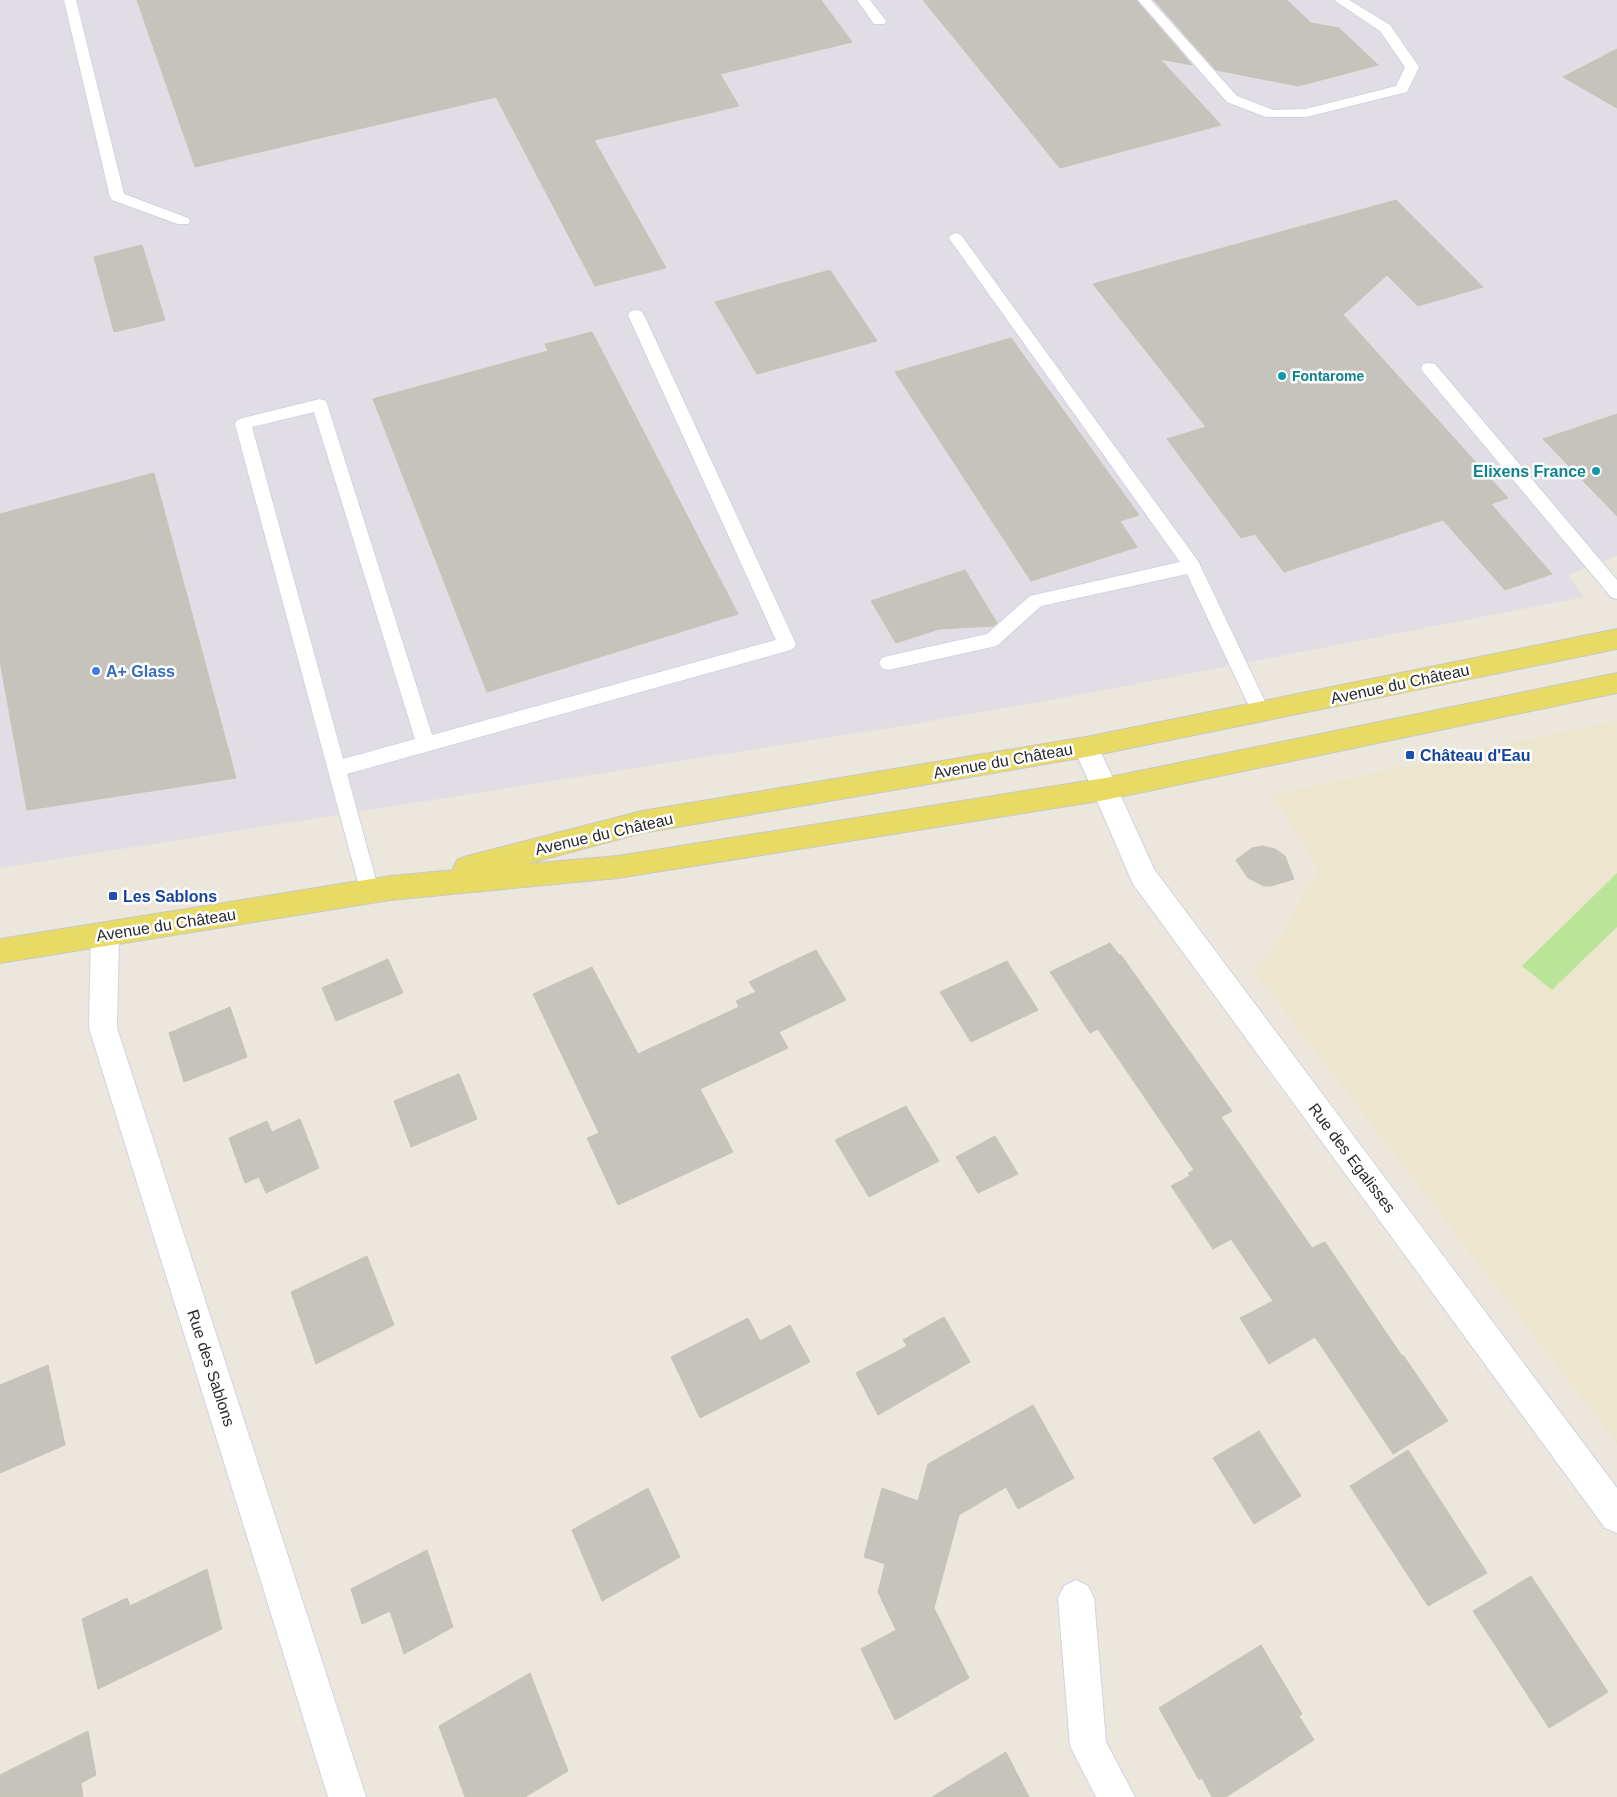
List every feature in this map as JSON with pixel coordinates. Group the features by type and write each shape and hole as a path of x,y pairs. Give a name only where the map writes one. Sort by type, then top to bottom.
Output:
{"main road":[{"name":"Avenue du Château","path":"380,890 642,822 1086,747 1617,639"},
{"name":"Avenue du Château","path":"0,950 105,935 380,890 618,867 1105,788 1617,683"}],"street":[{"name":"Rue des Egalisses","path":"1086,747 1143,876 1617,1516"},
{"name":"Rue des Sablons","path":"105,935 103,1028 347,1797"},
{"path":"1076,1598 1088,1746 1116,1797"}],"lane":[{"path":"70,0 117,197 183,221"},
{"path":"863,0 879,21"},
{"path":"1144,0 1232,99 1271,114 1306,113 1402,90 1412,67 1386,28 1340,0"},
{"path":"956,238 1192,566 1261,712"},
{"path":"336,769 787,644 636,315"},
{"path":"1429,368 1617,592"},
{"path":"380,890 336,769 243,424 320,405 426,744"},
{"path":"888,663 992,640 1036,601 1192,566"}],"shaded area":[{"path":"0,0 1617,0 1617,556 1568,575 1584,597 1089,693 902,726 0,868"},
{"path":"1617,720 1617,1444 1253,970 1273,949 1319,869 1272,795"}],"green space":[{"path":"1617,873 1617,927 1552,990 1522,966"}],"building":[{"path":"137,0 821,0 852,42 720,74 739,106 594,140 666,268 595,286 496,97 195,167"},
{"path":"923,0 1136,0 1192,65 1160,59 1221,125 1060,168"},
{"path":"1154,0 1287,0 1311,23 1339,28 1378,65 1298,86 1216,70"},
{"path":"1617,49 1617,108 1563,77"},
{"name":"Fontarome","path":"1396,200 1483,287 1418,306 1387,275 1343,315 1508,498 1491,504 1552,574 1505,590 1443,520 1284,572 1255,534 1241,538 1167,439 1206,427 1093,284"},
{"path":"142,245 165,320 114,332 94,257"},
{"path":"830,270 877,341 757,374 715,302"},
{"path":"592,332 738,614 487,692 373,399 548,351 545,344"},
{"path":"1011,338 1139,515 1120,521 1137,547 1031,581 895,372"},
{"name":"Elixens France","path":"1617,414 1617,516 1543,439"},
{"path":"154,473 236,778 27,810 0,661 0,514"},
{"path":"965,570 997,623 993,626 939,629 896,643 871,601"},
{"path":"1263,846 1275,849 1285,856 1294,879 1271,886 1264,886 1248,878 1236,860 1252,848"},
{"path":"1110,943 1121,955 1232,1111 1221,1117 1312,1248 1325,1242 1448,1421 1393,1454 1315,1337 1269,1364 1240,1318 1273,1301 1231,1239 1213,1249 1171,1186 1190,1176 1188,1173 1194,1170 1098,1029 1090,1033 1050,972"},
{"path":"816,950 846,1000 779,1032 788,1048 700,1089 733,1152 618,1205 587,1138 599,1133 533,994 592,967 638,1054 739,1007 736,1001 756,992 749,982"},
{"path":"388,959 403,993 336,1021 322,988"},
{"path":"1007,961 1038,1010 971,1042 940,992"},
{"path":"230,1007 247,1057 184,1082 169,1033"},
{"path":"459,1074 477,1119 411,1147 394,1101"},
{"path":"906,1106 939,1161 869,1197 835,1140"},
{"path":"300,1119 319,1168 266,1193 259,1177 245,1183 229,1138 267,1121 272,1132"},
{"path":"995,1136 1018,1174 978,1193 956,1157"},
{"path":"367,1256 394,1325 316,1364 291,1292"},
{"path":"944,1317 970,1362 878,1415 856,1373 907,1346 903,1340"},
{"path":"748,1318 760,1341 790,1325 810,1362 700,1418 671,1357"},
{"path":"48,1365 65,1445 0,1473 0,1385"},
{"path":"1033,1405 1074,1478 1018,1509 1006,1487 959,1515 934,1608 969,1678 895,1720 861,1649 896,1630 878,1592 885,1564 864,1557 882,1488 918,1501 928,1464"},
{"path":"1259,1431 1301,1496 1254,1524 1213,1458"},
{"path":"1408,1450 1487,1573 1428,1606 1350,1486"},
{"path":"648,1488 680,1557 602,1601 572,1530"},
{"path":"427,1550 453,1627 404,1654 390,1611 362,1624 351,1589"},
{"path":"207,1569 222,1629 98,1689 82,1619 127,1598 130,1606"},
{"path":"1531,1576 1608,1692 1549,1728 1473,1611"},
{"path":"1261,1645 1302,1714 1299,1716 1314,1740 1226,1797 1212,1797 1202,1778 1199,1780 1159,1708"},
{"path":"530,1673 568,1771 525,1797 465,1797 439,1726"},
{"path":"88,1731 96,1775 81,1783 83,1797 0,1797 0,1775"},
{"path":"1006,1752 1029,1797 932,1797"}],"place":[{"name":"Fontarome","path":"1282,376"},
{"name":"Elixens France","path":"1596,471"},
{"name":"A+ Glass","path":"96,671"},
{"name":"Château d'Eau","path":"1410,755"},
{"name":"Les Sablons","path":"113,896"}]}
